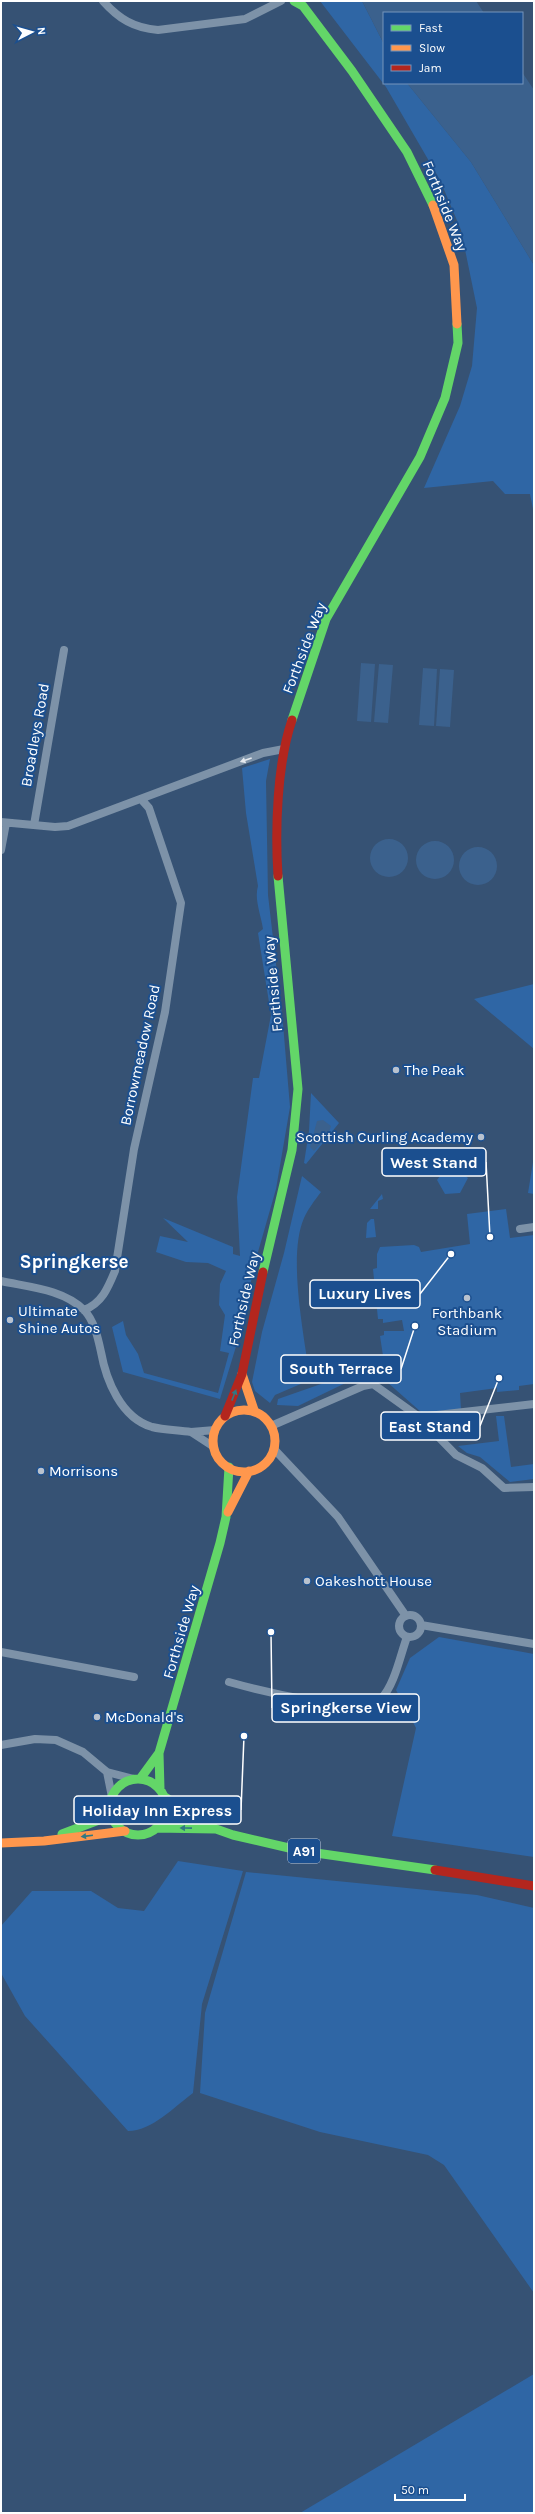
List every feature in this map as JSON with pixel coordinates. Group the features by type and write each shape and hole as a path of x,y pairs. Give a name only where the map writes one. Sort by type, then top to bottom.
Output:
{"street":[{"path":"103,1 123,21 144,29 158,30 245,19 281,1"},
{"name":"Forthside Way","path":"225,1416 242,1374 249,1333 289,1171 298,1089 284,956 276,844 284,749 326,619 420,457 445,398 458,343 454,265 427,192 407,152 352,71 303,6 294,1"},
{"name":"Broadleys Road","path":"34,825 64,650"},
{"path":"1,850 3,823 68,826 263,754 284,749"},
{"name":"Borrowmeadow Road","path":"84,1310 95,1306 108,1288 115,1271 134,1149 165,1012 181,902 149,808 141,799"},
{"path":"520,1229 534,1227"},
{"path":"1,1281 52,1292 84,1310 97,1332 103,1365 112,1388 131,1415 151,1427 191,1432 215,1430"},
{"name":"Forthside Way","path":"242,1374 254,1410"},
{"path":"271,1426 363,1386 373,1384 419,1417 456,1454 482,1468 504,1488 534,1487"},
{"path":"419,1417 534,1404"},
{"path":"254,1410 271,1426 275,1439 274,1449 265,1463 248,1471 229,1467 221,1461 214,1447 215,1430 225,1416 235,1411 254,1410"},
{"path":"191,1432 214,1447"},
{"path":"274,1449 338,1517 406,1616"},
{"name":"Forthside Way","path":"226,1517 229,1467"},
{"name":"Forthside Way","path":"162,1793 159,1753 185,1668 226,1517 248,1471"},
{"path":"406,1637 399,1627 401,1620 406,1616 414,1617 420,1625 534,1644"},
{"path":"406,1637 417,1634 420,1625"},
{"path":"229,1682 318,1702 349,1706 369,1706 381,1699 393,1678 406,1637"},
{"path":"1,1652 134,1677"},
{"path":"1,1745 35,1739 56,1740 84,1752 107,1772 137,1779"},
{"name":"Forthside Way","path":"137,1779 159,1753"},
{"path":"107,1772 112,1797 112,1815 117,1824 125,1831"},
{"path":"112,1797 121,1785 137,1779"},
{"name":"A91","path":"137,1779 151,1782 162,1793 216,1829"},
{"path":"156,1828 165,1814 162,1793"},
{"name":"A91","path":"44,1841 112,1815"},
{"name":"A91","path":"1,1843 44,1841 125,1831 139,1834 156,1828 216,1829 302,1851 395,1863 534,1886"}],"shaded area":[{"path":"320,1 362,1 383,42 383,83"},
{"path":"362,1 476,1 483,12 383,12 383,42"},
{"path":"523,74 534,90 534,265 471,162 408,84 523,84"},
{"path":"384,84 408,84 471,162 534,265 534,514 530,494 505,494 493,481 424,488 460,406 472,366 477,308 461,230 440,180"},
{"path":"361,663 375,664 371,722 357,721"},
{"path":"379,664 393,665 388,723 374,722"},
{"path":"423,668 437,669 434,726 419,725"},
{"path":"440,669 454,670 450,727 436,726"},
{"path":"270,759 266,781 268,895 283,1024 290,1107 276,1189 256,1259 238,1340 220,1399 123,1372 112,1327 123,1321 126,1335 138,1354 144,1373 218,1393 229,1353 220,1351 225,1315 219,1305 220,1284 226,1271 208,1263 186,1262 156,1252 160,1236 188,1242 163,1218 233,1247 233,1254 240,1256 237,1197 253,1078 259,1078 271,1015 258,933 263,929 257,902 258,886 246,813 242,768"},
{"path":"385,839 393,839 403,844 407,851 407,865 403,872 393,877 385,877 375,872 373,869 370,862 370,854 375,844 378,842"},
{"path":"431,841 439,841 449,846 453,853 453,867 449,874 439,879 431,879 421,874 419,871 416,864 416,856 421,846 424,844"},
{"path":"474,847 482,847 492,852 496,859 496,873 492,880 482,885 474,885 464,880 462,877 459,870 459,862 464,852 467,850"},
{"path":"534,984 534,1049 474,999"},
{"path":"311,1093 339,1123 306,1164 304,1163 309,1131"},
{"path":"323,1120 331,1126 328,1135 314,1151 310,1147 317,1121"},
{"path":"534,1156 534,1194 528,1193"},
{"path":"453,1165 468,1178 460,1193 445,1194 437,1180 446,1168 449,1169"},
{"path":"302,1176 321,1192 304,1218 299,1234 297,1254 297,1275 301,1321 310,1380 275,1395 270,1403 255,1391 252,1382 262,1332 284,1253"},
{"path":"382,1194 383,1199 378,1201 378,1209 370,1209"},
{"name":"Forthbank Stadium","path":"506,1209 510,1238 534,1235 534,1384 519,1386 519,1390 497,1392 497,1388 460,1393 461,1410 421,1412 387,1382 380,1336 384,1335 384,1331 404,1331 402,1320 383,1323 383,1319 378,1319 373,1269 377,1268 377,1254 380,1247 414,1245 419,1247 421,1252 470,1244 467,1214"},
{"path":"371,1219 374,1219 376,1237 366,1238 367,1223"},
{"path":"364,1369 360,1376 298,1406 277,1405 278,1399"},
{"path":"496,1416 504,1416 511,1467 534,1464 534,1479 510,1482 480,1457 467,1453 458,1446 499,1441"},
{"path":"439,1637 534,1654 534,1857 392,1836 416,1728 396,1690 410,1658"},
{"path":"178,1861 243,1871 202,2004 193,2093 154,2123 137,2130 128,2131 25,2016 1,1973 1,1926 32,1891 91,1891 118,1908 144,1911"},
{"path":"246,1872 477,1895 534,1908 534,2293 444,2165 428,2155 320,2132 200,2093 205,2013"},
{"path":"534,2374 534,2513 300,2513"}],"traffic: fast":[{"path":"294,1 303,6 352,71 407,152 433,205"},
{"path":"292,720 326,619 420,457 445,398 458,343 457,324"},
{"path":"263,1272 292,1150 298,1089 278,876"},
{"path":"160,1789 159,1753 220,1543 226,1517 229,1467"},
{"path":"140,1779 159,1753"},
{"path":"138,1779 149,1781 158,1787 164,1796 166,1807 164,1818 158,1827 149,1833 138,1835 127,1833 118,1827 112,1818 110,1807 112,1796 118,1787 127,1781 138,1779"},
{"path":"165,1797 216,1829 233,1835 302,1851 435,1870"},
{"path":"62,1834 112,1815"},
{"path":"156,1828 215,1829"}],"traffic: slow":[{"path":"433,205 454,265 457,324"},
{"path":"242,1374 254,1410"},
{"path":"244,1410 256,1413 266,1419 272,1429 275,1441 272,1453 266,1463 256,1469 244,1472 232,1469 222,1463 216,1453 213,1441 216,1429 222,1419 232,1413 244,1410"},
{"path":"228,1512 249,1471"},
{"path":"1,1843 44,1841 125,1831"}],"traffic: jam":[{"path":"278,876 278,797 283,756 292,720"},
{"path":"225,1416 242,1374 263,1272"},
{"path":"435,1870 534,1886"}],"place":[{"name":"The Peak","path":"396,1070"},
{"name":"Scottish Curling Academy","path":"481,1137"},
{"name":"West Stand","path":"490,1237"},
{"name":"Luxury Lives","path":"451,1254"},
{"name":"Forthbank Stadium","path":"467,1298"},
{"name":"Ultimate Shine Autos","path":"10,1320"},
{"name":"South Terrace","path":"415,1326"},
{"name":"East Stand","path":"499,1378"},
{"name":"Morrisons","path":"41,1471"},
{"name":"Oakeshott House","path":"307,1581"},
{"name":"Springkerse View","path":"271,1632"},
{"name":"McDonald's","path":"97,1717"},
{"name":"Holiday Inn Express","path":"244,1736"}],"district":[{"name":"Springkerse","path":"74,1262"}]}
